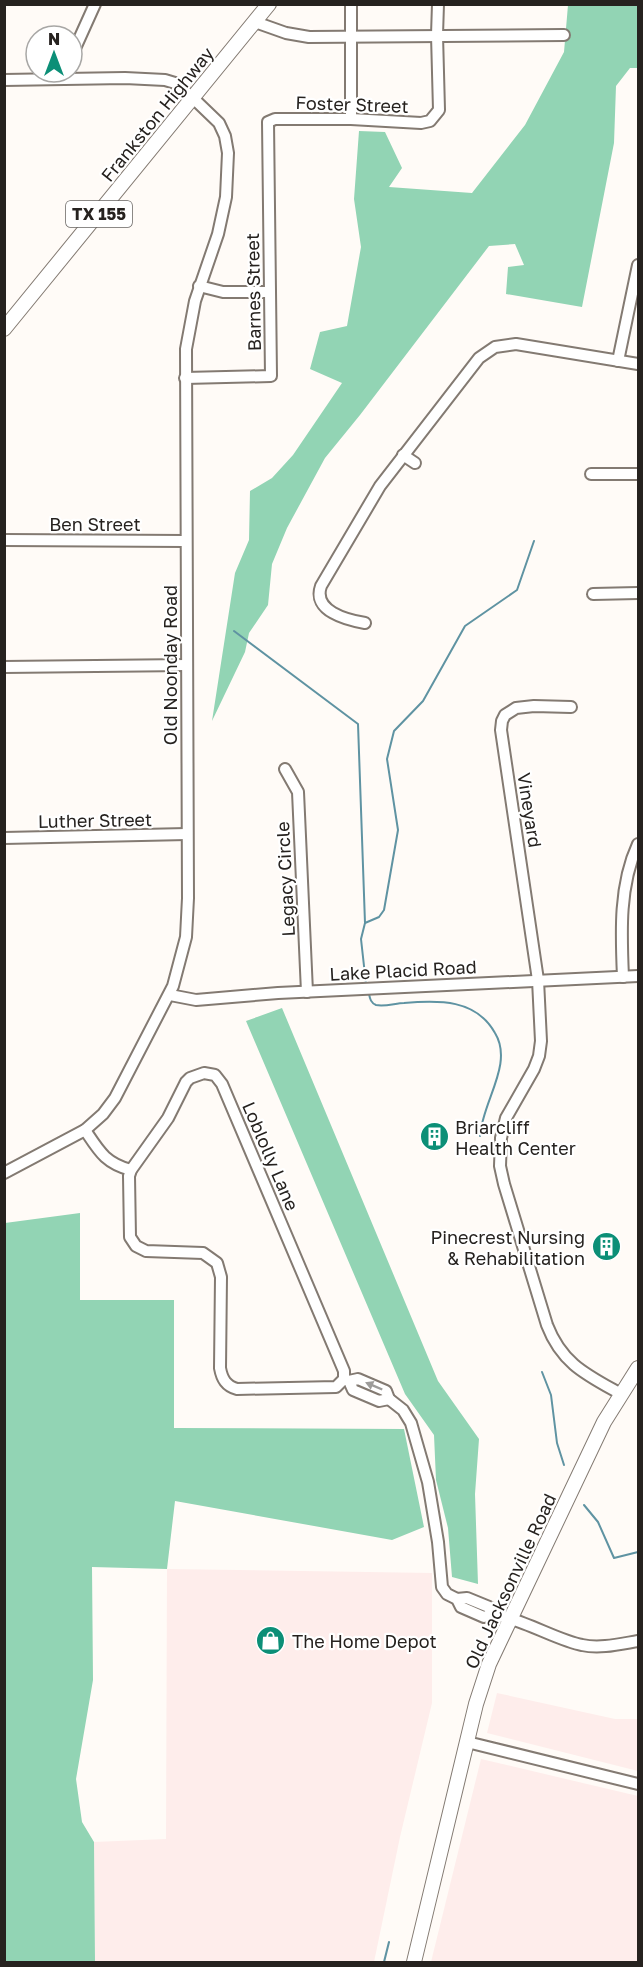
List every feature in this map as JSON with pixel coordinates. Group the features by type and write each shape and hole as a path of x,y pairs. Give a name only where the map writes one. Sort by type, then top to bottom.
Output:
{"main road":[{"name":"Frankston Highway","path":"4,329 269,4"},
{"name":"Old Jacksonville Road","path":"414,1962 485,1674 598,1435 639,1368"}],"street":[{"path":"84,29 95,4"},
{"path":"351,4 351,119"},
{"path":"437,35 438,4"},
{"path":"255,22 297,35 351,37 564,35"},
{"name":"Foster Street","path":"268,122 275,119 351,119 422,123 430,121 439,110 437,35"},
{"name":"Old Noonday Road","path":"4,1173 85,1130 103,1114 115,1098 170,995 186,938 188,898 185,541 187,336 200,286 221,223 227,183 228,153 223,129 215,118 175,83 165,80 84,77"},
{"name":"Old Noonday Road","path":"4,80 24,79"},
{"name":"Barnes Street","path":"185,378 270,376 268,122"},
{"path":"618,362 639,266"},
{"path":"200,286 222,292 270,292"},
{"path":"365,623 345,620 335,614 323,604 319,592 374,495 475,362 495,347 527,344 639,364"},
{"path":"403,455 414,463"},
{"path":"591,474 639,474"},
{"name":"Ben Street","path":"4,540 185,541"},
{"path":"593,594 639,593"},
{"path":"4,668 187,665"},
{"name":"Vineyard","path":"538,980 502,741 502,721 505,715 516,708 534,705 571,707"},
{"name":"Legacy Circle","path":"285,769 298,792 307,992"},
{"name":"Luther Street","path":"4,838 187,834"},
{"path":"622,977 623,900 628,870 639,844"},
{"name":"Lake Placid Road","path":"170,995 196,1000 307,992 639,976"},
{"path":"538,980 540,1049 534,1069 506,1118 500,1148 502,1175 554,1342 572,1365 621,1394"},
{"name":"Loblolly Lane","path":"131,1170 168,1118 190,1077 204,1073 219,1078 347,1380"},
{"path":"85,1130 104,1157 116,1165 131,1170 129,1231 132,1242 151,1252 203,1253 217,1263 221,1277 220,1368 226,1383 237,1389 330,1388 347,1380 353,1390 379,1401 389,1399 403,1410 411,1423 430,1490 442,1587 447,1594 457,1599 462,1607 483,1617 491,1614 510,1618 556,1638 582,1645 598,1647 639,1641"},
{"path":"467,1742 639,1784"}],"shaded area":[{"path":"167,1569 432,1573 432,1703 400,1837 374,1962 95,1962 94,1842 166,1839"},
{"path":"497,1693 615,1719 638,1719 638,1771 487,1733"},
{"path":"481,1759 638,1796 638,1962 431,1962"}],"green space":[{"path":"568,5 638,5 638,68 630,68 616,86 614,143 582,307 506,294 508,267 524,265 515,244 489,246 325,458 287,528 272,564 268,605 249,633 245,652 212,721 235,573 249,540 250,491 272,478 293,455 342,383 310,369 320,332 347,326 361,247 354,199 359,131 385,132 402,168 389,187 472,193 525,125 564,52"},
{"path":"282,1008 438,1381 479,1439 475,1494 478,1584 452,1577 448,1528 436,1480 434,1435 405,1394 246,1021"},
{"path":"80,1213 80,1300 174,1300 174,1428 404,1429 424,1527 392,1540 175,1501 167,1569 92,1567 93,1680 76,1779 82,1822 94,1842 95,1962 5,1962 5,1223"}],"waterway":[{"path":"365,923 379,917 384,910 398,830 387,759 394,731 423,701 465,626 517,590 534,541"},
{"path":"234,631 358,724 365,923 361,939 366,984"},
{"path":"369,994 370,999 376,1005 430,1002 455,1004 478,1014 487,1022 500,1045 501,1057 480,1136"},
{"path":"542,1372 551,1395 557,1443 564,1465"},
{"path":"584,1505 598,1522 614,1558 638,1552"},
{"path":"384,1962 389,1942"}],"place":[{"name":"Briarcliff Health Center","path":"434,1137"},
{"name":"Pinecrest Nursing & Rehabilitation","path":"606,1247"},
{"name":"The Home Depot","path":"271,1641"}]}
